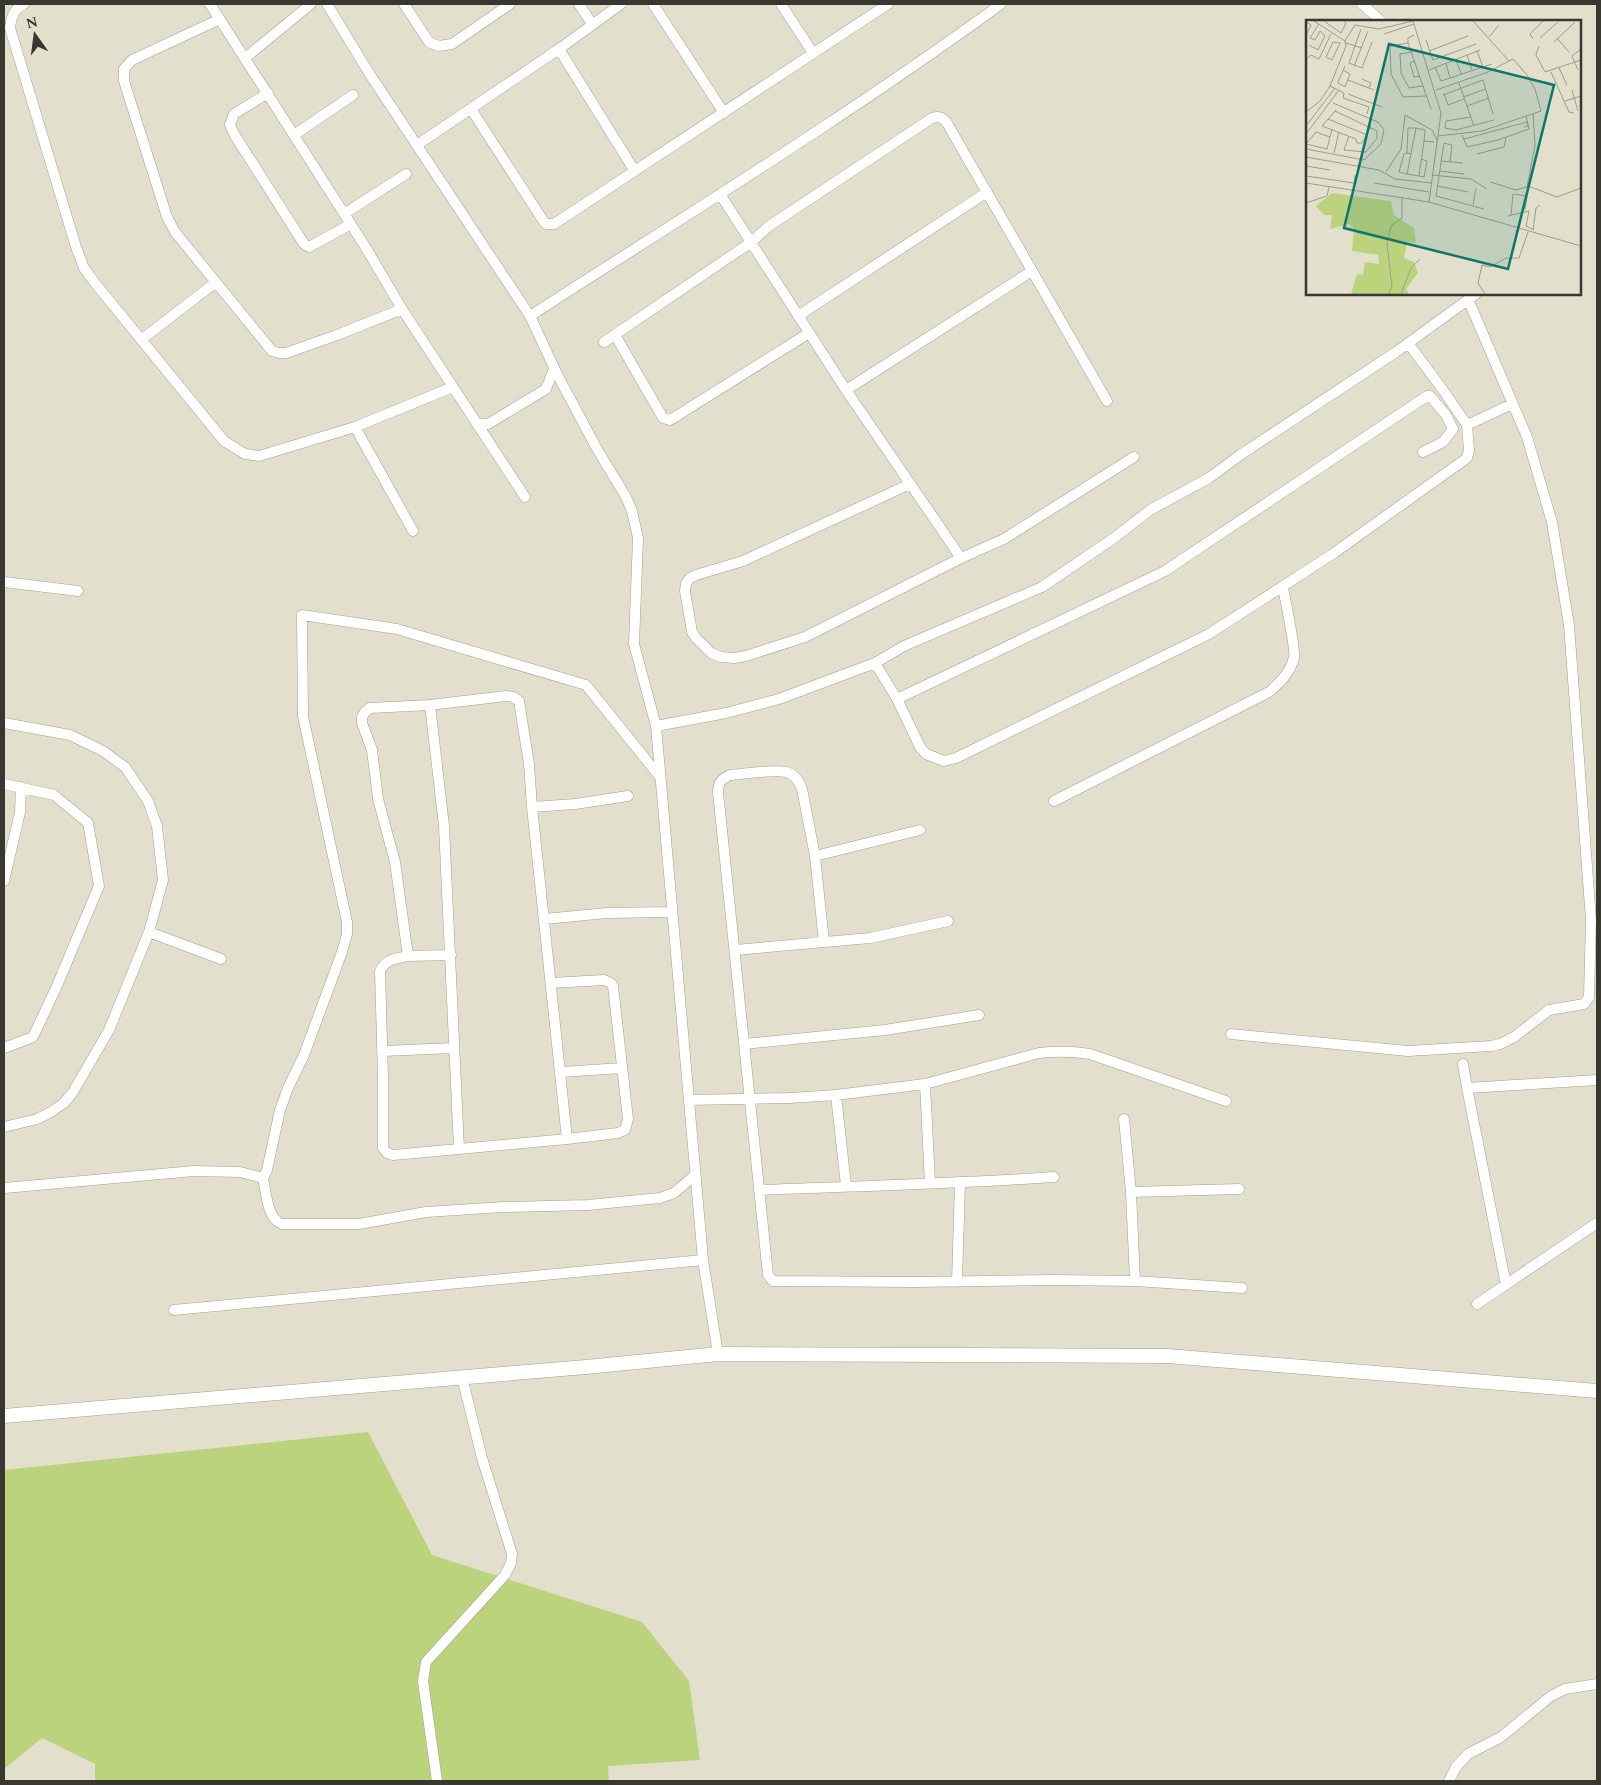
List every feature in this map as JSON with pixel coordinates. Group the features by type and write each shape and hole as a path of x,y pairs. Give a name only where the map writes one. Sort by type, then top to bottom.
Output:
{"main road":[{"path":"4,1416 718,1354 1167,1356 1597,1391"}],"street":[{"path":"24,4 20,5 11,16 10,28 84,268 224,441 245,454 259,456 355,427 453,387"},
{"path":"210,4 351,224 402,309 524,498"},
{"path":"245,58 311,4"},
{"path":"327,4 369,73 530,316 554,369 632,511 637,534 634,644 656,726 703,1260 718,1354"},
{"path":"404,4 429,42 439,46 452,44 510,4"},
{"path":"579,4 592,24"},
{"path":"417,145 559,49 621,4"},
{"path":"653,4 724,112"},
{"path":"781,4 813,53"},
{"path":"471,109 547,224 554,224 888,4"},
{"path":"530,316 887,84 1001,4"},
{"path":"1362,4 1380,20"},
{"path":"220,19 132,60 124,69 124,81 167,218 175,232 272,351 286,353 402,309"},
{"path":"559,49 634,170"},
{"path":"268,93 234,114 230,125 289,221 304,244 309,247 351,224"},
{"path":"294,134 353,95"},
{"path":"604,342 750,243 769,226 932,118 938,116 947,123 1107,401"},
{"path":"344,214 406,174"},
{"path":"798,316 987,192"},
{"path":"720,194 846,390 961,558"},
{"path":"846,390 1032,270"},
{"path":"141,340 216,282"},
{"path":"656,726 726,713 779,698 875,663 904,646 1042,587 1114,538 1150,510 1209,478 1408,343 1472,296 1512,404 1527,437 1549,510 1567,606 1594,982 1589,997 1584,1004 1549,1010 1514,1037 1491,1046 1408,1051 1231,1034"},
{"path":"615,335 663,418 670,420 809,332"},
{"path":"875,663 897,699 920,747 926,754 944,761 956,758 1209,634 1334,553 1467,458 1469,450 1467,425 1408,343"},
{"path":"476,423 488,424 546,389 554,369"},
{"path":"897,699 1165,571 1430,396 1446,415 1453,428 1443,442 1423,452"},
{"path":"1467,425 1512,404"},
{"path":"355,427 413,531"},
{"path":"910,484 743,561 690,578 686,583 685,591 692,632 696,638 711,653 721,657 734,658 805,637 961,558 1013,534 1134,457"},
{"path":"4,582 78,591"},
{"path":"1054,801 1269,692 1279,684 1289,670 1294,655 1283,587"},
{"path":"660,777 586,685 397,629 302,615 303,716 347,922 347,934 304,1055 280,1110 268,1170 263,1178 272,1216 282,1224 359,1224 426,1212 503,1207 588,1205 660,1198 674,1192 695,1174"},
{"path":"408,956 395,862 378,798 373,756 362,723 362,716 370,708 430,705 506,696 513,697 518,701 529,764 568,1139"},
{"path":"430,705 444,826 459,1149"},
{"path":"4,724 70,735 103,751 125,767 148,800 157,826 163,880 149,932 109,1030 73,1092 64,1103 51,1112 37,1119 4,1127"},
{"path":"824,942 815,856 802,788 795,777 783,771 730,775 723,778 718,786 718,792 768,1274 773,1281 1135,1281 1242,1288"},
{"path":"4,784 54,795 88,823 99,886 34,1037 4,1048"},
{"path":"4,880 20,812 21,787"},
{"path":"532,807 575,804 628,796"},
{"path":"815,856 920,830"},
{"path":"544,919 607,913 671,912"},
{"path":"735,950 882,937 948,921"},
{"path":"149,932 221,959"},
{"path":"451,955 408,956 390,960 384,964 380,971 383,1051 383,1148 393,1156 568,1139 618,1133 625,1130 628,1119 615,992 611,982 604,980 552,983"},
{"path":"744,1044 885,1030 979,1016"},
{"path":"383,1051 454,1048"},
{"path":"689,1100 750,1100 836,1095 925,1084 1039,1053 1072,1051 1090,1054 1226,1101"},
{"path":"1462,1064 1506,1284"},
{"path":"561,1072 622,1068"},
{"path":"1467,1088 1597,1080"},
{"path":"925,1084 930,1183"},
{"path":"836,1095 846,1186"},
{"path":"1124,1119 1131,1192 1135,1281"},
{"path":"4,1188 194,1171 240,1172 263,1178"},
{"path":"759,1190 960,1183 1054,1177"},
{"path":"957,1282 960,1183"},
{"path":"1131,1192 1239,1189"},
{"path":"1477,1304 1597,1222"},
{"path":"174,1310 703,1260"},
{"path":"436,1781 423,1681 426,1662 505,1574 512,1563 512,1554 482,1458 462,1377"},
{"path":"1449,1781 1456,1768 1468,1754 1501,1737 1550,1696 1566,1689 1597,1684"}],"green space":[{"path":"368,1432 432,1555 642,1622 689,1681 700,1760 608,1766 609,1781 95,1781 95,1764 42,1738 4,1769 4,1470"}]}
